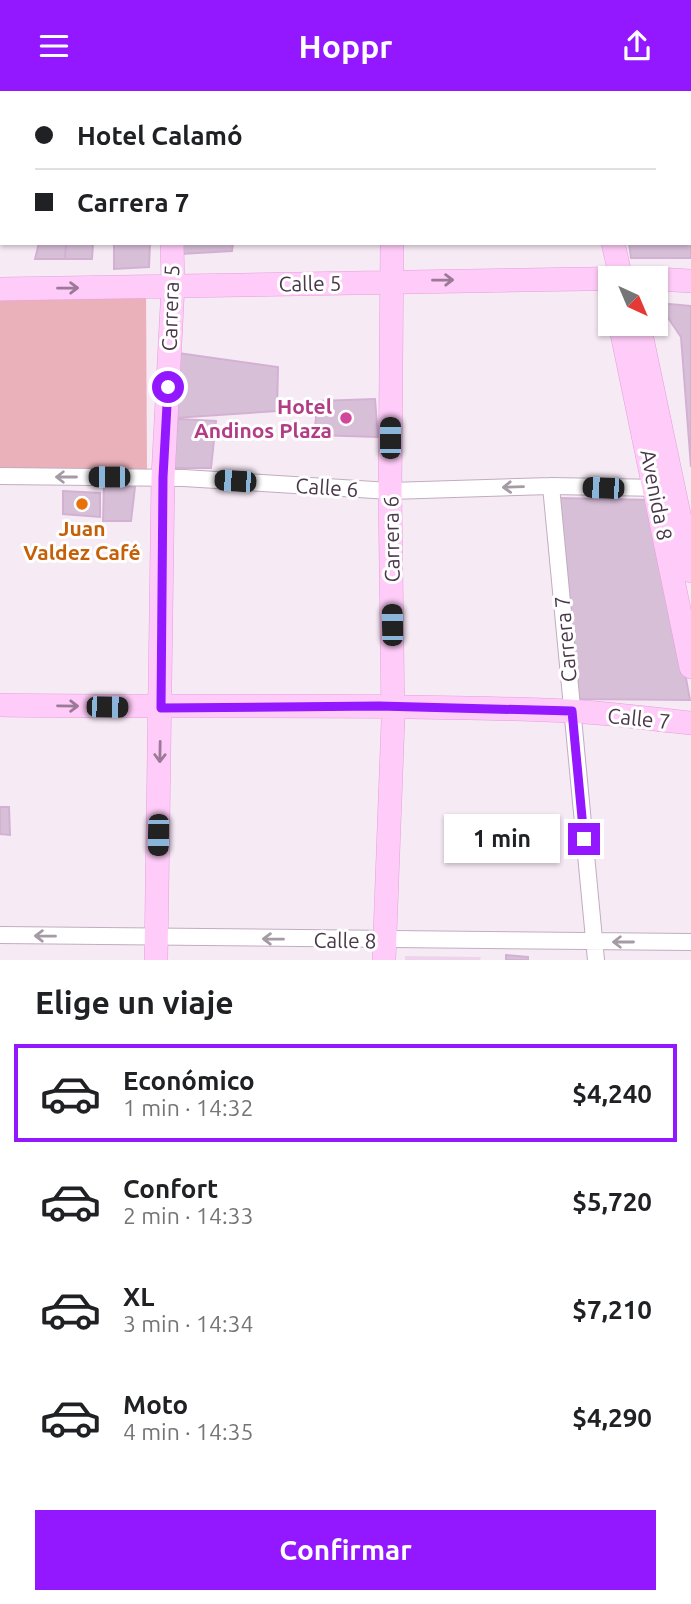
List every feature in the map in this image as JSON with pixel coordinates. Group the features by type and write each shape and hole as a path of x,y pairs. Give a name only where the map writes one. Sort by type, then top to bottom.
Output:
{"street":[{"name":"Carrera 5","path":"157,949 163,477 173,286 172,245"},
{"name":"Carrera 6","path":"384,951 393,706 390,491 392,245"},
{"path":"613,245 618,266"},
{"name":"Calle 5","path":"0,289 598,278"},
{"path":"668,280 691,281"},
{"name":"Avenida 8","path":"623,336 664,488 691,571"},
{"name":"Avenida 8","path":"641,336 691,667"},
{"name":"Calle 6","path":"0,476 163,477 390,491 551,486 664,488"},
{"name":"Carrera 7","path":"551,486 596,960"},
{"name":"Calle 7","path":"0,705 161,708 393,706 572,711 691,723"},
{"name":"Calle 8","path":"0,935 157,949 384,951 594,941 691,942"}],"shaded area":[{"path":"146,288 147,470 0,468 0,292"},
{"path":"405,956 481,957 480,960 405,960"}],"building":[{"path":"38,245 66,245 65,259 35,259"},
{"path":"66,245 93,245 92,259 65,259"},
{"path":"114,245 150,245 149,267 114,269"},
{"path":"181,245 233,245 232,251 181,254"},
{"path":"629,245 691,245 691,258 631,258"},
{"path":"668,304 691,306 691,467 681,337 668,318"},
{"path":"178,353 278,367 277,411 175,418"},
{"name":"Hotel Andinos Plaza","path":"375,399 378,437 314,435 318,401"},
{"path":"178,419 216,421 211,468 172,468"},
{"path":"104,484 135,487 131,521 103,521"},
{"name":"Juan Valdez Café","path":"63,491 100,493 100,517 63,514"},
{"path":"557,498 653,500 690,700 577,699"},
{"path":"0,807 9,807 10,835 0,834"},
{"path":"506,955 528,957 528,960 506,960"}],"place":[{"name":"Hotel Andinos Plaza","path":"346,418"},
{"name":"Juan Valdez Café","path":"82,504"}],"route":[{"path":"168,387 163,477 161,708 379,706 572,711 584,839"}]}
